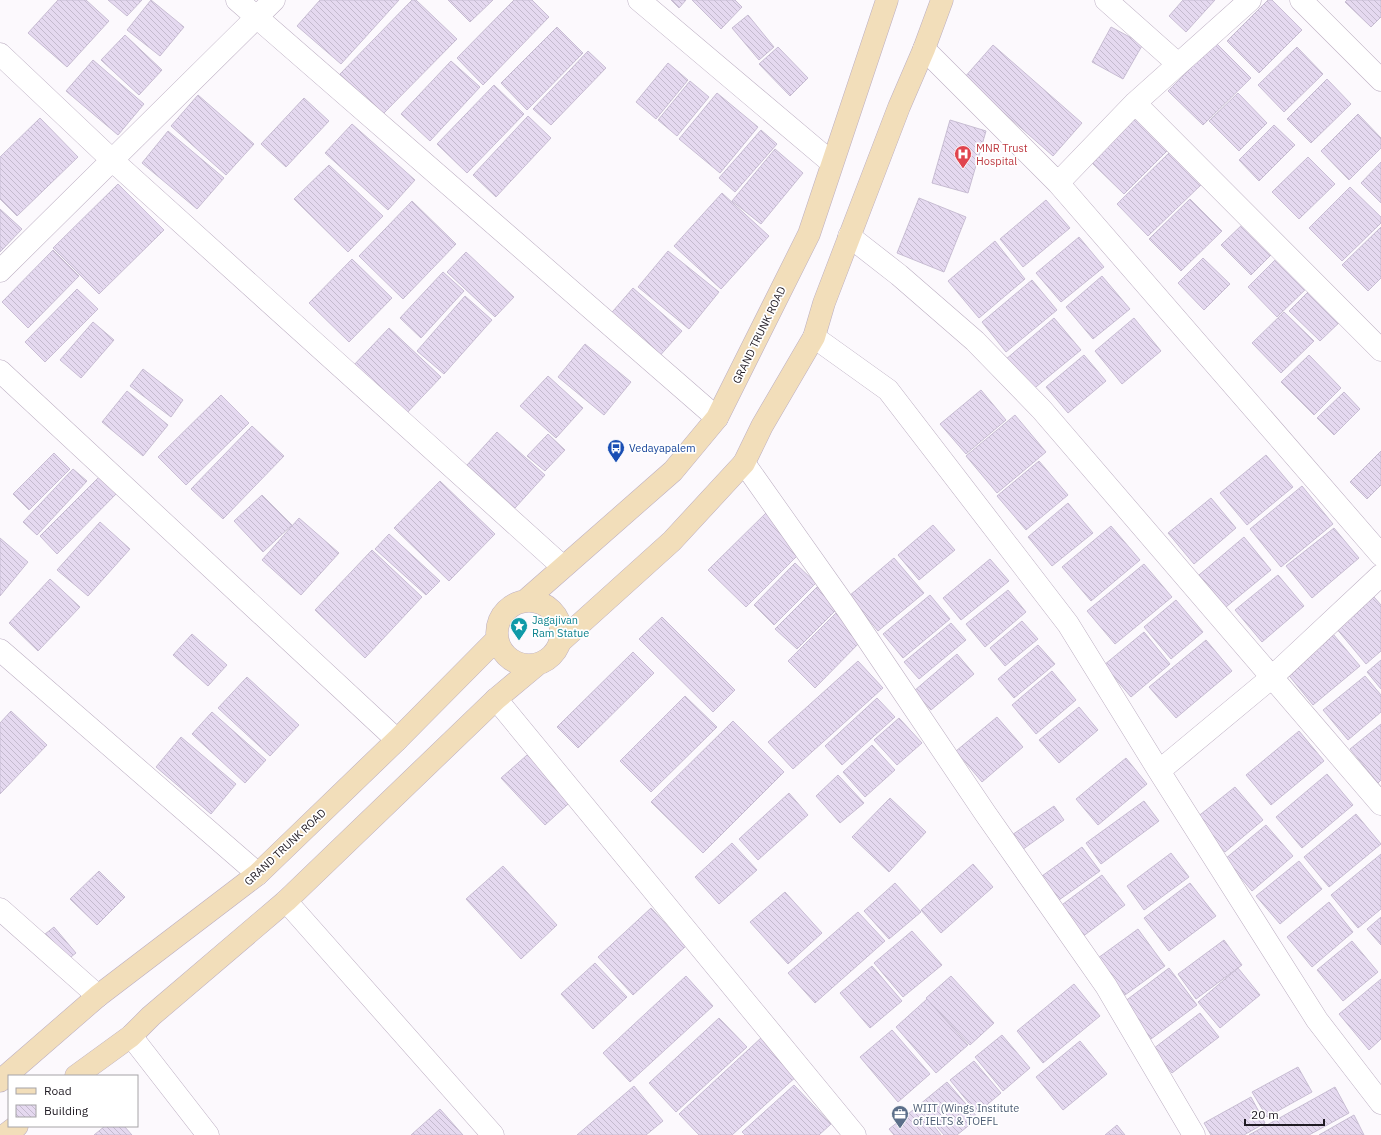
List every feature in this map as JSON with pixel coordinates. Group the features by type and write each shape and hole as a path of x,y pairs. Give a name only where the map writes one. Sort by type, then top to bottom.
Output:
{"main road":[{"path":"77,1075 131,1036 157,1011 286,901 496,699 538,664 548,659 555,652 560,642 672,541 744,463 762,426 814,337 824,303 849,236 899,107 924,49 942,0"},
{"name":"GRAND TRUNK ROAD","path":"525,601 673,471 717,418 809,234 886,1"},
{"path":"538,664 527,665 517,662 508,657 501,649 497,639 497,628 500,618 506,610 515,604 525,601 536,601 546,605 554,612 560,627 560,642"},
{"name":"GRAND TRUNK ROAD","path":"0,1081 98,996 258,874 397,740 497,639"},
{"path":"5,1135 16,1127"}],"street":[{"path":"238,0 717,418"},
{"path":"0,271 274,0"},
{"path":"639,0 832,163"},
{"path":"1106,0 1178,64"},
{"path":"1058,183 1135,103 1250,0"},
{"path":"1301,0 1381,80"},
{"path":"924,49 1058,183 1381,555"},
{"path":"0,54 112,160 563,568"},
{"path":"1135,103 1381,350"},
{"path":"849,236 899,275 975,341 1042,410 1271,678 1381,804"},
{"path":"814,337 888,390 1068,624 1159,771 1317,1020 1381,1103"},
{"path":"0,371 397,740"},
{"path":"744,463 850,612 985,813 1106,986 1194,1135"},
{"path":"1159,771 1271,678 1381,575"},
{"path":"0,650 258,874"},
{"path":"496,699 855,1135"},
{"path":"286,901 493,1135"},
{"path":"0,909 98,996"},
{"path":"131,1036 208,1135"}],"building":[{"path":"58,0 86,0 109,21 67,67 28,33"},
{"path":"108,0 142,0 127,16"},
{"path":"151,0 184,27 160,56 127,30"},
{"path":"320,0 399,0 341,64 297,26"},
{"path":"412,0 416,0 457,39 382,115 340,74"},
{"path":"448,0 493,0 470,22"},
{"path":"514,0 532,0 549,17 483,85 457,58"},
{"path":"671,0 686,0 679,8"},
{"path":"692,0 735,0 742,7 721,29"},
{"path":"1183,0 1215,0 1186,32 1169,16"},
{"path":"1268,0 1272,0 1302,30 1259,73 1227,41"},
{"path":"1347,0 1381,0 1381,17 1371,27 1345,2"},
{"path":"748,15 774,47 759,60 732,28"},
{"path":"557,27 583,53 527,110 501,83"},
{"path":"1111,27 1143,44 1123,79 1092,62"},
{"path":"125,35 162,70 139,95 101,60"},
{"path":"1216,43 1251,78 1203,125 1168,91"},
{"path":"993,45 1082,123 1053,156 964,78"},
{"path":"778,47 808,78 790,96 759,64"},
{"path":"1297,47 1323,74 1284,112 1258,85"},
{"path":"588,51 606,68 551,125 533,109"},
{"path":"93,60 144,104 118,135 66,91"},
{"path":"451,61 480,87 430,141 401,114"},
{"path":"668,63 688,80 656,119 636,102"},
{"path":"1327,79 1351,104 1311,143 1287,119"},
{"path":"690,81 709,97 677,136 658,120"},
{"path":"494,85 524,114 467,173 437,144"},
{"path":"717,93 758,127 720,173 679,139"},
{"path":"1238,93 1267,123 1239,151 1209,121"},
{"path":"198,95 254,144 226,175 171,126"},
{"path":"304,98 329,121 286,167 261,144"},
{"path":"1140,113 1172,146 1124,194 1091,162"},
{"path":"1358,114 1381,138 1381,148 1349,180 1321,151"},
{"path":"528,116 551,138 496,197 473,175"},
{"path":"40,118 78,157 17,216 0,199 0,157"},
{"path":"950,120 986,131 968,193 932,183"},
{"path":"352,124 415,180 388,210 325,153"},
{"path":"1274,125 1295,145 1259,181 1239,160"},
{"path":"761,130 777,144 735,192 719,178"},
{"path":"168,131 224,178 197,209 142,163"},
{"path":"775,149 803,173 761,224 732,201"},
{"path":"1172,150 1204,182 1148,236 1117,204"},
{"path":"1308,157 1335,184 1299,219 1272,192"},
{"path":"1381,162 1381,203 1361,183"},
{"path":"329,165 383,216 348,252 294,199"},
{"path":"118,184 164,230 99,294 53,248"},
{"path":"1350,187 1381,217 1381,223 1342,261 1309,228"},
{"path":"722,193 769,236 721,289 674,246"},
{"path":"919,198 966,217 944,272 897,253"},
{"path":"1190,199 1222,231 1181,271 1149,239"},
{"path":"1046,200 1070,228 1023,267 1000,239"},
{"path":"412,201 456,244 403,299 359,256"},
{"path":"0,209 22,229 0,252"},
{"path":"1244,223 1273,253 1251,275 1221,245"},
{"path":"1381,227 1381,278 1368,291 1342,265"},
{"path":"1079,237 1104,267 1061,302 1036,273"},
{"path":"995,241 1025,279 979,318 948,281"},
{"path":"53,250 79,276 28,328 2,302"},
{"path":"668,251 719,292 689,329 638,287"},
{"path":"466,252 514,297 495,317 447,272"},
{"path":"1280,255 1310,285 1277,317 1248,287"},
{"path":"1203,258 1230,284 1204,310 1178,283"},
{"path":"352,259 392,298 349,342 309,303"},
{"path":"443,272 464,291 421,338 400,318"},
{"path":"1102,276 1130,309 1093,339 1066,307"},
{"path":"1032,280 1057,310 1006,352 982,322"},
{"path":"1314,286 1345,317 1320,341 1289,311"},
{"path":"633,288 682,331 656,360 607,318"},
{"path":"77,289 98,309 45,362 25,342"},
{"path":"465,296 492,320 444,374 417,351"},
{"path":"1284,312 1314,341 1281,373 1252,343"},
{"path":"1054,318 1081,350 1031,391 1005,360"},
{"path":"1134,318 1161,351 1122,384 1095,351"},
{"path":"93,322 114,340 81,378 60,360"},
{"path":"389,328 441,377 404,416 352,367"},
{"path":"585,344 631,382 604,415 558,377"},
{"path":"1084,355 1106,381 1068,413 1046,387"},
{"path":"1309,355 1341,388 1314,415 1281,382"},
{"path":"143,369 183,400 171,417 130,386"},
{"path":"548,376 583,408 556,438 520,406"},
{"path":"981,390 1006,420 966,454 940,424"},
{"path":"127,391 168,425 143,456 102,422"},
{"path":"1344,392 1360,409 1334,435 1317,418"},
{"path":"221,395 249,423 186,485 158,457"},
{"path":"1015,415 1046,452 997,493 966,456"},
{"path":"252,426 284,456 223,519 191,489"},
{"path":"497,432 545,475 515,508 467,465"},
{"path":"548,434 565,450 545,471 527,456"},
{"path":"1381,451 1381,485 1367,499 1350,482"},
{"path":"54,453 70,469 29,510 13,494"},
{"path":"1266,455 1293,487 1247,525 1220,493"},
{"path":"1039,461 1068,495 1026,530 997,496"},
{"path":"73,469 87,481 37,535 23,522"},
{"path":"102,474 119,491 57,554 40,536"},
{"path":"440,481 495,534 449,581 394,528"},
{"path":"1302,486 1333,524 1281,567 1250,529"},
{"path":"262,495 292,525 263,552 234,521"},
{"path":"1211,498 1236,528 1194,564 1168,533"},
{"path":"1068,503 1093,533 1052,566 1028,537"},
{"path":"767,512 804,549 746,607 708,570"},
{"path":"299,518 339,553 301,595 262,560"},
{"path":"100,522 130,549 88,596 57,570"},
{"path":"933,525 955,550 919,580 898,555"},
{"path":"1111,526 1140,560 1091,601 1062,567"},
{"path":"1334,528 1359,558 1312,598 1286,566"},
{"path":"389,534 440,581 426,595 375,549"},
{"path":"1244,537 1271,570 1226,607 1199,575"},
{"path":"0,538 28,562 0,596"},
{"path":"372,550 422,597 365,658 315,610"},
{"path":"894,558 924,593 878,631 849,596"},
{"path":"990,559 1009,581 961,620 943,598"},
{"path":"795,563 816,583 774,625 754,605"},
{"path":"1144,564 1172,597 1115,644 1087,611"},
{"path":"1278,575 1304,606 1262,642 1235,610"},
{"path":"50,579 80,607 38,651 9,623"},
{"path":"817,587 838,608 797,649 775,629"},
{"path":"1008,590 1026,612 985,647 966,624"},
{"path":"930,595 950,619 903,658 883,634"},
{"path":"1374,597 1381,605 1381,651 1366,664 1336,628"},
{"path":"1176,600 1203,632 1171,659 1144,627"},
{"path":"836,613 863,639 815,688 788,661"},
{"path":"662,617 735,690 713,712 639,639"},
{"path":"1022,621 1038,639 1005,666 990,648"},
{"path":"951,623 966,640 919,679 904,662"},
{"path":"1144,632 1170,664 1131,697 1104,665"},
{"path":"192,634 227,665 208,686 173,655"},
{"path":"1333,634 1360,666 1313,705 1286,672"},
{"path":"1206,640 1232,671 1176,718 1149,687"},
{"path":"1038,645 1055,664 1014,698 998,679"},
{"path":"633,652 654,673 578,748 557,727"},
{"path":"957,654 974,674 931,710 914,691"},
{"path":"1381,660 1381,689 1367,672"},
{"path":"858,661 883,688 793,769 768,742"},
{"path":"1052,671 1076,700 1036,734 1012,705"},
{"path":"1365,676 1381,695 1381,712 1348,740 1323,710"},
{"path":"247,677 299,725 270,756 218,708"},
{"path":"685,696 717,727 651,792 620,761"},
{"path":"877,698 895,717 842,765 825,746"},
{"path":"1079,707 1098,730 1059,763 1039,740"},
{"path":"11,711 47,745 0,794 0,723"},
{"path":"212,712 266,760 245,783 192,734"},
{"path":"997,717 1023,747 982,782 956,751"},
{"path":"899,718 922,743 897,765 874,740"},
{"path":"733,721 784,772 703,853 651,802"},
{"path":"1381,724 1381,780 1378,783 1350,749"},
{"path":"1299,731 1324,761 1271,805 1246,775"},
{"path":"181,737 236,784 211,814 156,767"},
{"path":"872,745 895,770 865,797 843,772"},
{"path":"535,748 578,795 545,825 501,778"},
{"path":"1126,758 1147,784 1098,825 1076,799"},
{"path":"1327,774 1353,805 1302,848 1276,817"},
{"path":"838,775 864,803 840,823 816,796"},
{"path":"1235,787 1263,820 1225,852 1196,818"},
{"path":"789,793 808,815 758,860 739,839"},
{"path":"890,798 926,832 889,872 852,837"},
{"path":"1144,801 1159,821 1101,864 1086,843"},
{"path":"1054,806 1064,820 1019,852 1009,837"},
{"path":"1356,814 1381,844 1329,887 1304,857"},
{"path":"1266,825 1293,856 1252,891 1225,859"},
{"path":"732,843 757,870 719,904 695,877"},
{"path":"1082,847 1100,871 1059,900 1042,876"},
{"path":"1171,853 1189,877 1144,910 1127,886"},
{"path":"1381,854 1381,909 1358,928 1331,895"},
{"path":"1299,861 1322,889 1280,924 1256,896"},
{"path":"973,864 993,887 941,933 921,910"},
{"path":"503,866 557,925 521,959 466,899"},
{"path":"99,871 125,897 97,925 70,899"},
{"path":"1102,875 1125,905 1082,937 1059,907"},
{"path":"895,883 921,912 889,939 864,911"},
{"path":"1190,883 1216,916 1169,951 1144,918"},
{"path":"785,892 822,933 788,964 750,922"},
{"path":"1329,902 1353,932 1312,967 1287,937"},
{"path":"651,908 686,946 633,995 598,957"},
{"path":"858,912 885,941 815,1003 788,973"},
{"path":"1381,917 1381,945 1367,929"},
{"path":"54,927 76,953 62,964 40,938"},
{"path":"1138,929 1165,966 1125,995 1098,958"},
{"path":"912,931 942,965 903,997 874,963"},
{"path":"1224,940 1242,965 1196,999 1178,974"},
{"path":"1352,941 1378,972 1343,1001 1317,970"},
{"path":"595,963 627,997 593,1029 561,994"},
{"path":"872,966 902,1001 870,1028 840,993"},
{"path":"1169,968 1197,1005 1151,1039 1124,1002"},
{"path":"1238,968 1260,995 1220,1028 1198,1002"},
{"path":"686,976 713,1006 630,1082 603,1053"},
{"path":"951,976 994,1023 970,1045 926,998"},
{"path":"1381,979 1381,1039 1369,1050 1339,1014"},
{"path":"1074,984 1100,1016 1043,1063 1017,1031"},
{"path":"927,999 968,1045 936,1073 896,1027"},
{"path":"1200,1013 1219,1037 1172,1073 1153,1049"},
{"path":"719,1018 747,1047 676,1112 649,1083"},
{"path":"892,1030 930,1074 898,1102 860,1057"},
{"path":"1002,1035 1030,1068 1003,1091 975,1057"},
{"path":"762,1037 798,1075 732,1135 699,1135 679,1114"},
{"path":"1080,1041 1107,1074 1063,1110 1036,1077"},
{"path":"974,1061 1001,1093 977,1113 950,1080"},
{"path":"1298,1067 1312,1092 1267,1117 1252,1092"},
{"path":"947,1082 978,1118 957,1135 944,1135 919,1105"},
{"path":"794,1085 831,1124 819,1135 745,1135 742,1132"},
{"path":"634,1086 663,1121 646,1135 577,1135"},
{"path":"1335,1087 1349,1113 1309,1135 1249,1135"},
{"path":"1251,1097 1265,1123 1244,1135 1211,1135 1204,1123"},
{"path":"918,1106 941,1135 894,1135 889,1129"},
{"path":"440,1109 463,1135 411,1135"},
{"path":"1354,1115 1364,1135 1319,1135"},
{"path":"1117,1125 1125,1135 1105,1135"},
{"path":"104,1127 125,1127 132,1135 94,1135"}],"place":[{"name":"MNR Trust Hospital","path":"963,169"},
{"name":"Vedayapalem","path":"616,463"},
{"name":"Jagajivan Ram Statue","path":"519,641"},
{"name":"WIIT (Wings Institute of IELTS & TOEFL","path":"900,1129"}]}
